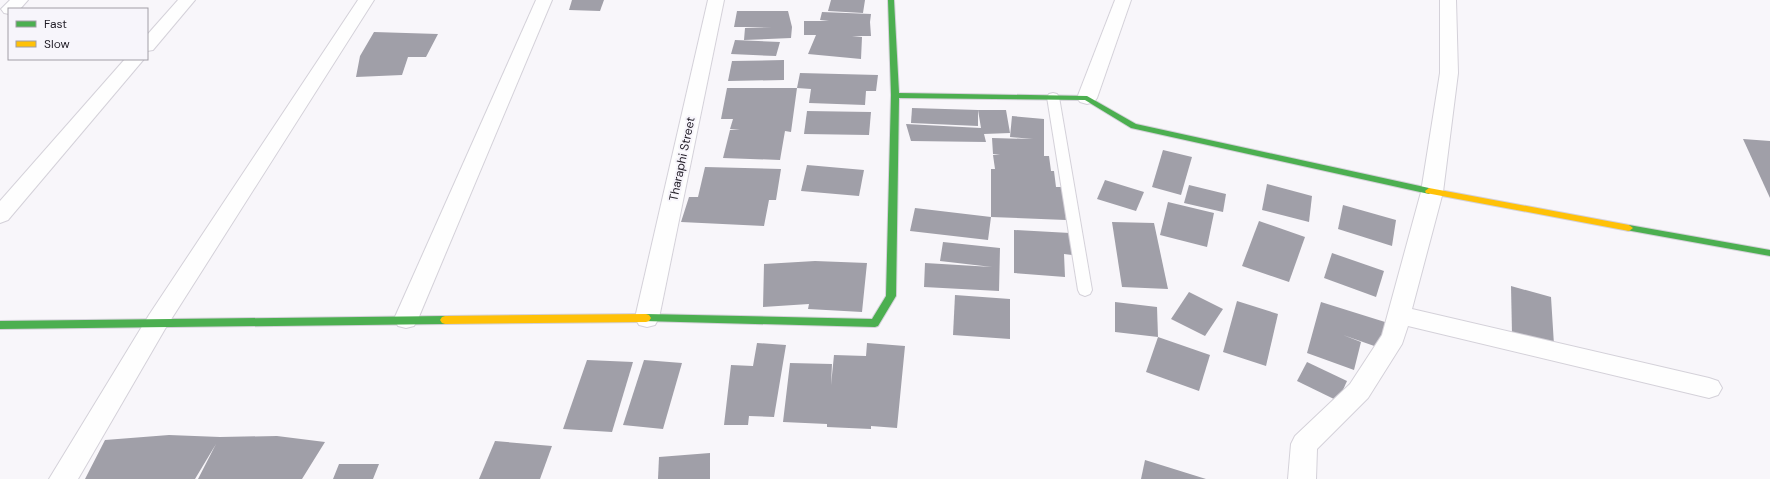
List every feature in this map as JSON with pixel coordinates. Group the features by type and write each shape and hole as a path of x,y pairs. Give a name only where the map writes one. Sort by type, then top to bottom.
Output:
{"street":[{"path":"10,8 20,0"},
{"path":"148,45 187,0"},
{"path":"62,479 157,322 366,0"},
{"path":"406,319 544,0"},
{"name":"Tharaphi Street","path":"647,318 716,0"},
{"path":"0,325 406,319 647,318 875,323 891,296 895,95 890,3 892,0"},
{"path":"1087,98 1123,0"},
{"path":"1302,479 1304,444 1359,391 1393,337 1432,192 1449,74 1448,0"},
{"path":"0,18 8,10"},
{"path":"0,215 134,60"},
{"path":"895,95 1087,98 1134,126 1432,192 1770,253"},
{"path":"1399,315 1709,388"}],"lane":[{"path":"1053,97 1086,290"}],"building":[{"path":"572,0 604,0 600,11 569,10"},
{"path":"831,0 865,0 863,13 828,11"},
{"path":"737,11 788,11 792,27 791,38 744,40 745,28 772,27 734,27"},
{"path":"822,12 871,14 871,36 852,36 862,37 861,59 808,54 816,35 804,35 804,21 829,21 820,20"},
{"path":"374,32 438,34 426,57 408,57 402,75 356,77 360,56"},
{"path":"735,40 780,42 776,56 731,54"},
{"path":"784,60 784,80 728,81 732,61"},
{"path":"800,73 878,75 876,91 866,91 865,105 809,103 811,89 797,88"},
{"path":"727,88 797,88 791,132 785,131 780,160 723,158 730,130 740,130 730,129 733,119 721,119"},
{"path":"912,108 978,110 978,126 911,123"},
{"path":"978,110 1006,110 1010,133 984,134 986,142 911,141 906,124 981,128"},
{"path":"807,111 871,112 869,135 804,134"},
{"path":"1012,116 1044,119 1044,156 1049,156 1051,171 1054,171 1056,187 1063,187 1066,220 991,217 991,169 995,169 993,155 1000,155 993,154 992,138 1033,139 1010,137"},
{"path":"1743,139 1770,141 1770,198"},
{"path":"1163,150 1192,157 1181,195 1152,187"},
{"path":"807,165 864,170 859,196 801,191"},
{"path":"705,167 781,169 776,200 769,200 764,226 681,222 689,197 698,197"},
{"path":"1105,180 1144,192 1136,211 1097,199"},
{"path":"1267,184 1312,196 1309,222 1262,210"},
{"path":"1189,185 1226,194 1223,212 1184,203"},
{"path":"1168,202 1214,213 1207,247 1160,235"},
{"path":"1343,205 1396,220 1392,246 1338,229"},
{"path":"915,208 991,217 988,240 910,231"},
{"path":"1259,221 1305,237 1289,282 1242,266"},
{"path":"1112,222 1154,223 1168,289 1122,287"},
{"path":"1014,230 1070,233 1072,255 1064,254 1065,277 1014,273"},
{"path":"943,242 1000,248 999,291 924,287 925,263 992,267 940,261"},
{"path":"1332,253 1384,271 1376,297 1324,278"},
{"path":"815,261 867,263 862,312 808,309 809,304 763,307 764,264"},
{"path":"1511,286 1551,297 1554,345 1512,334"},
{"path":"1189,292 1223,309 1205,336 1171,319"},
{"path":"955,295 1010,299 1010,339 953,335"},
{"path":"1237,301 1278,314 1266,366 1223,352"},
{"path":"1115,302 1157,307 1158,337 1115,332"},
{"path":"1321,302 1385,322 1380,348 1343,335 1361,342 1354,370 1307,353"},
{"path":"1158,337 1210,355 1199,391 1146,372"},
{"path":"757,343 786,345 774,417 749,416 748,425 724,425 731,365 753,366"},
{"path":"867,343 905,346 897,428 871,426 871,429 827,427 827,424 783,422 790,363 832,364 831,385 834,355 866,356"},
{"path":"587,360 633,362 612,432 563,429"},
{"path":"644,360 682,363 663,429 623,425"},
{"path":"1307,362 1347,381 1338,401 1297,381"},
{"path":"169,435 220,437 277,436 325,442 302,479 198,479 216,444 195,479 85,479 105,440"},
{"path":"495,441 552,446 540,479 479,479"},
{"path":"710,453 710,479 658,479 659,457"},
{"path":"1145,460 1206,479 1141,479"},
{"path":"339,464 379,464 373,479 333,479"}],"traffic: fast":[{"path":"646,318 875,323 891,296 895,95 891,0"},
{"path":"895,95 1087,98 1134,126 1429,191"},
{"path":"1629,228 1770,253"},
{"path":"0,325 445,320"}],"traffic: slow":[{"path":"1429,191 1629,228"},
{"path":"445,320 646,318"}]}
